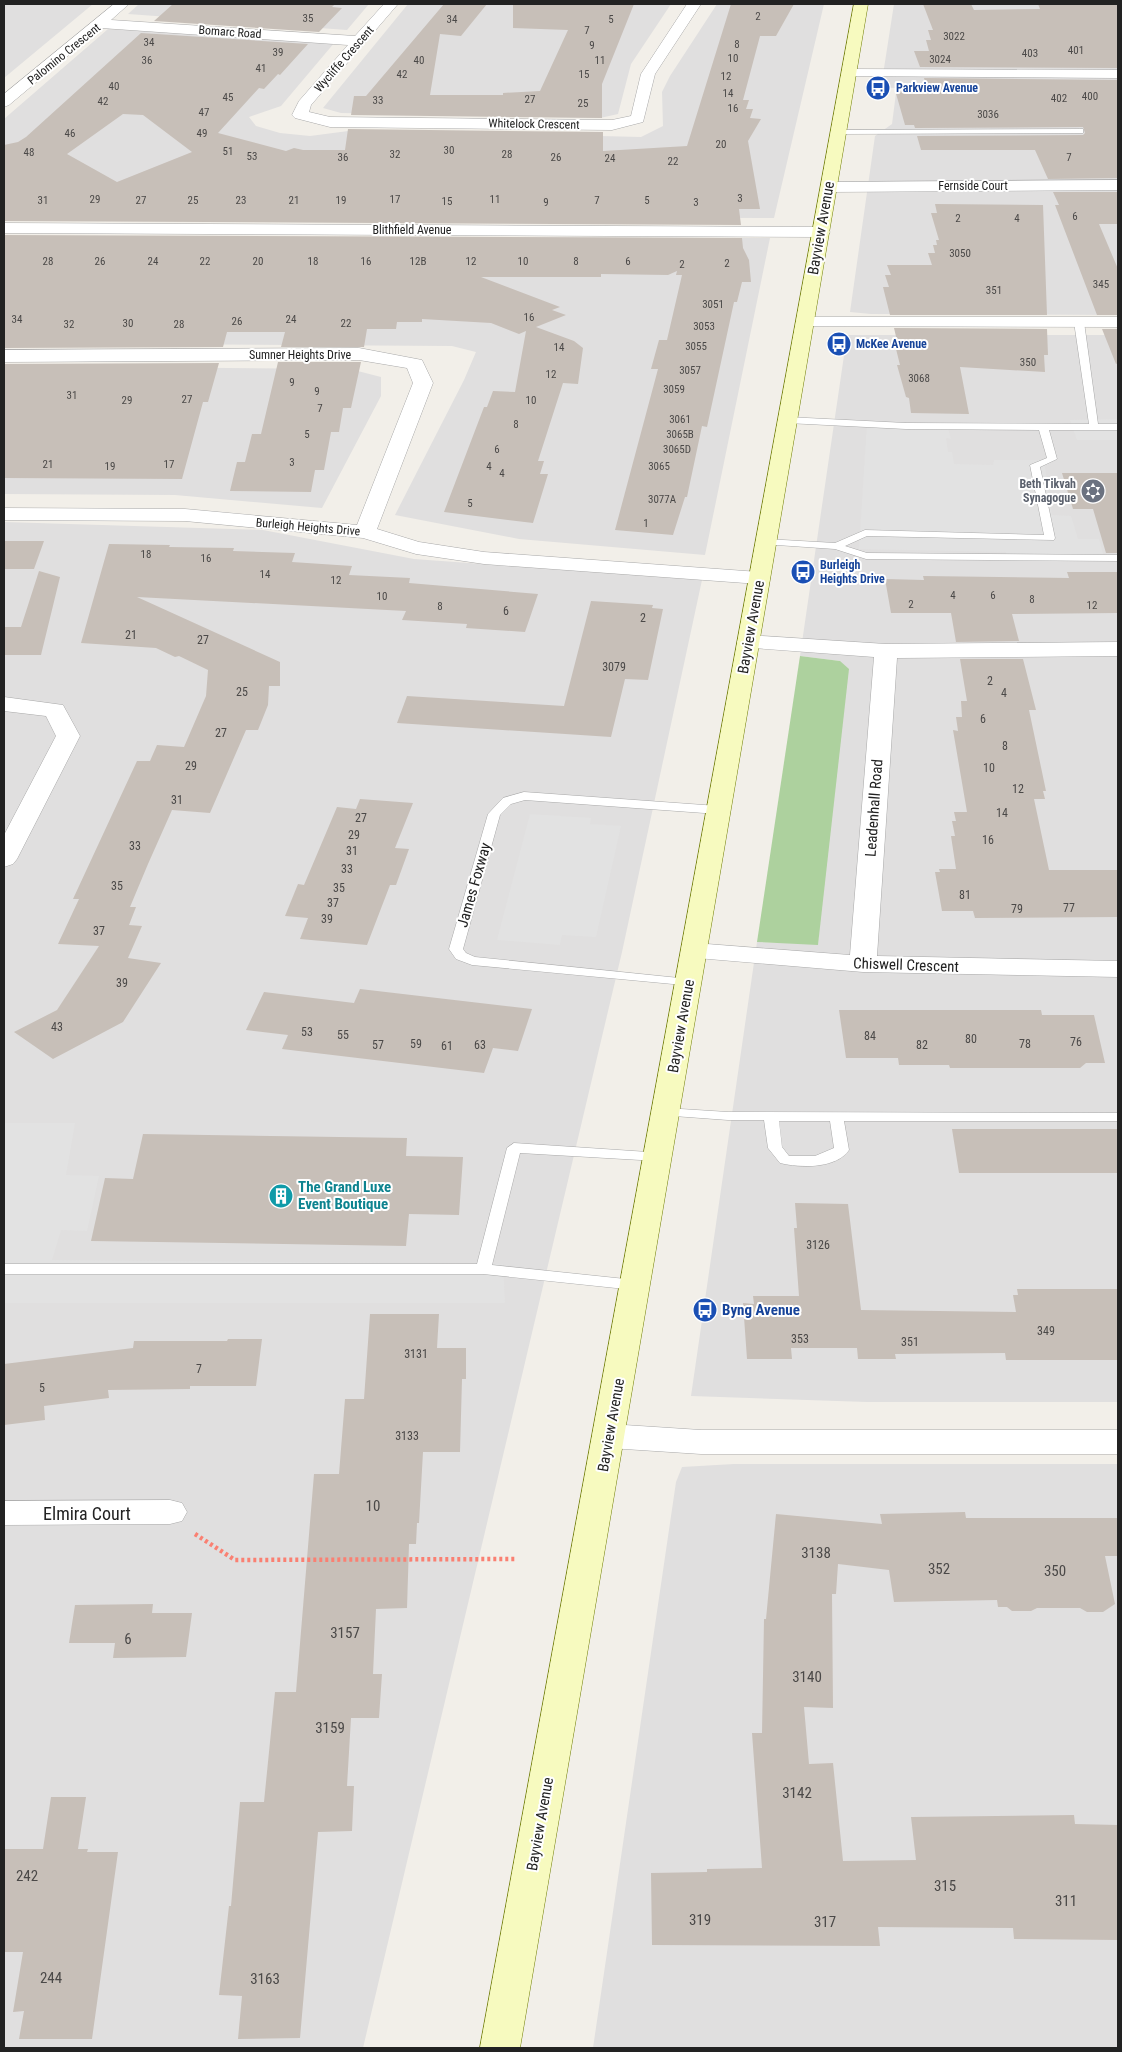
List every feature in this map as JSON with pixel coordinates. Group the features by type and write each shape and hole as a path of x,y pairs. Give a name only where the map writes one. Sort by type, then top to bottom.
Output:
{"main road":[{"name":"Bayview Avenue","path":"500,2048 861,4"}],"street":[{"name":"Palomino Crescent","path":"4,102 122,4"},
{"name":"Wycliffe Crescent","path":"300,116 304,104 391,4"},
{"name":"Whitelock Crescent","path":"300,116 340,122 612,125 638,120 648,74 694,4"},
{"name":"Bomarc Road","path":"100,24 360,41"},
{"path":"849,73 1118,74"},
{"name":"Fernside Court","path":"829,187 1118,185"},
{"name":"Blithfield Avenue","path":"4,228 821,232"},
{"path":"805,322 1118,322"},
{"name":"Sumner Heights Drive","path":"4,356 359,354 415,364 423,384 365,532"},
{"name":"Burleigh Heights Drive","path":"4,514 185,515 365,532 416,548 484,558 759,578"},
{"path":"748,642 886,652 1118,649"},
{"name":"Leadenhall Road","path":"862,964 886,652"},
{"path":"4,704 55,710 68,736 4,859"},
{"name":"Chiswell Crescent","path":"694,951 862,964 1118,969"},
{"path":"609,1436 701,1442 1118,1442"},
{"name":"Elmira Court","path":"4,1513 170,1512"}],"lane":[{"path":"838,132 1080,131"},
{"path":"1079,322 1094,427"},
{"path":"788,420 906,426 1118,427"},
{"path":"1043,427 1052,459 1035,465 1050,538"},
{"path":"836,546 865,533 1050,538"},
{"path":"1033,557 1050,538"},
{"path":"766,542 836,546 866,556 1118,558"},
{"name":"James Foxway","path":"688,983 472,961 461,956 456,949 494,814 507,801 524,796 718,810"},
{"path":"665,1112 728,1116 1118,1117"},
{"path":"772,1115 775,1148 786,1160 806,1162 829,1160 842,1150 836,1115"},
{"path":"483,1269 514,1148 658,1156"},
{"path":"4,1269 483,1269 635,1285"}],"path":[{"path":"170,1512 206,1543 235,1560 515,1559"}],"shaded area":[{"path":"4,4 93,4 4,78"},
{"path":"139,4 369,4 347,30 128,14"},
{"path":"408,4 671,4 631,64 618,114 600,118 341,113 323,108"},
{"path":"717,4 824,4 774,218 4,216 4,119 108,29 335,42 281,106 249,117 256,126 280,133 310,136 356,130 641,137 663,126 662,92 670,76"},
{"path":"894,4 1118,4 1118,315 871,314 850,312 875,136 892,124 896,88 877,87 882,81"},
{"path":"4,236 770,238 705,555 519,539 395,515 464,380 476,352 452,346 4,343"},
{"path":"847,335 1118,335 1118,1402 867,1402 691,1396 757,942 818,944 840,661 800,656"},
{"path":"4,366 350,369 381,377 381,396 322,508 175,495 4,494"},
{"path":"1118,419 1118,440 1077,440 1070,420"},
{"path":"867,423 947,425 951,439 946,438 948,452 952,452 954,464 993,465 994,460 1044,460 1052,515 1071,516 1078,539 1099,539 1105,561 1007,561 1006,552 859,549"},
{"path":"4,522 263,530 414,559 702,580 622,952 363,2048 4,2048"},
{"path":"530,814 591,818 590,824 621,826 596,937 562,935 560,945 497,940"},
{"path":"4,1123 75,1123 66,1175 99,1176 87,1231 61,1230 52,1260 503,1264 505,1303 4,1303"},
{"path":"734,1464 1118,1464 1118,2048 593,2048 676,1482 682,1467"}],"green space":[{"path":"800,656 840,661 849,669 818,945 757,942"}],"building":[{"path":"173,4 335,4 332,7 342,8 319,32 154,21"},
{"path":"444,4 487,4 461,36 440,34 430,95 503,95 503,93 540,91 568,30 513,28 513,4 634,4 602,84 602,118 351,115 354,96 366,96"},
{"path":"731,4 794,4 776,36 760,36 743,100 749,100 746,109 753,109 750,118 761,119 748,141 760,209 739,209 741,225 4,221 4,145 18,142 26,137 141,33 308,44 280,75 278,74 264,89 259,88 218,133 286,151 294,148 303,150 345,150 348,129 603,132 603,151 687,146","holes":["123,114 143,115 192,152 117,182 67,154"]},
{"path":"923,4 971,4 974,10 1040,9 1038,4 1118,4 1118,68 920,67 914,51 929,51 926,40 931,40 928,30 933,30"},
{"path":"924,78 1118,80 1118,178 1048,179 1035,150 921,150 917,136 1083,135 1085,133 1083,127 915,128 914,125 905,125 895,90 928,90"},
{"path":"1053,192 1118,192 1118,224 1099,224 1118,269 1118,315 1097,315 1055,205 1059,205"},
{"path":"935,204 1043,205 1047,315 890,315 883,287 889,287 885,275 891,275 887,265 932,265 928,253 935,253 933,245 937,245 936,240 939,240 931,213 937,213"},
{"path":"4,235 742,238 743,248 749,260 751,282 742,282 737,302 734,302 707,427 702,426 687,497 685,497 673,535 615,530 658,369 651,369 659,340 667,340 682,275 676,275 677,271 668,275 601,274 601,277 481,277 560,307 552,310 566,315 536,327 574,341 583,348 578,384 563,383 538,461 544,461 540,474 548,474 533,523 444,512 484,407 487,407 493,391 515,392 526,331 519,334 491,323 422,319 422,322 397,322 396,329 367,329 364,347 281,347 285,332 227,332 223,347 4,348"},
{"path":"894,328 1047,329 1048,355 1044,355 1045,372 960,367 969,414 911,413 909,398 906,397 897,365 900,365 895,345 898,345"},
{"path":"1102,329 1118,329 1118,363 1116,364"},
{"path":"278,362 361,362 351,408 343,408 339,432 331,432 324,470 315,470 311,492 230,491 237,462 245,462 252,434 261,434"},
{"path":"219,363 208,402 203,402 182,479 4,478 4,364"},
{"name":"Beth Tikvah Synagogue","path":"1062,473 1118,473 1118,553 1106,553 1093,509 1073,509"},
{"path":"4,541 44,541 34,569 4,569"},
{"path":"109,544 234,548 233,551 295,553 292,562 352,566 349,575 410,578 409,583 538,594 525,632 466,628 467,624 402,620 406,611 137,597 280,662 280,686 269,686 268,705 258,730 246,730 210,813 172,810 148,864 130,907 136,907 129,925 142,926 128,958 161,963 123,1022 53,1059 14,1032 57,1010 99,946 58,944 79,899 73,899 137,761 150,761 157,745 184,747 206,696 208,670 179,656 175,657 156,648 81,643"},
{"path":"39,571 60,577 41,655 4,655 4,627 21,627"},
{"path":"1067,572 1118,572 1118,613 1012,614 1019,641 956,642 951,613 891,613 885,579 924,580 923,576 1069,578"},
{"path":"591,601 653,605 652,608 663,609 648,680 625,679 611,737 397,723 407,696 564,706"},
{"path":"960,659 1023,659 1036,710 1029,710 1046,791 1043,791 1045,799 1034,799 1049,870 1118,870 1118,917 975,918 973,911 942,911 935,872 940,872 939,869 956,869 951,836 955,836 952,821 956,821 954,812 967,812 953,730 958,731 956,717 962,717 961,701 967,701"},
{"path":"360,799 413,803 395,848 409,849 396,885 390,885 367,945 300,939 308,918 285,916 298,884 304,885 337,807 356,809"},
{"path":"360,989 532,1009 518,1051 493,1048 484,1073 282,1049 288,1035 246,1030 264,992 354,1003"},
{"path":"839,1010 1041,1010 1042,1015 1094,1015 1105,1063 1086,1063 1080,1068 950,1068 949,1065 899,1065 898,1058 846,1058"},
{"path":"952,1129 1118,1129 1118,1173 959,1173"},
{"name":"The Grand Luxe Event Boutique","path":"143,1134 407,1138 406,1156 463,1157 459,1215 409,1214 406,1246 91,1241 105,1178 133,1179"},
{"path":"795,1203 848,1204 861,1310 1016,1312 1013,1295 1018,1295 1017,1289 1118,1289 1118,1360 1006,1360 1005,1353 895,1354 896,1359 858,1359 857,1348 791,1348 792,1359 747,1359 743,1303 754,1304 753,1296 799,1296 794,1228 797,1228"},
{"path":"370,1314 439,1314 437,1348 466,1348 466,1379 462,1379 460,1452 423,1452 416,1544 409,1544 407,1608 376,1609 373,1674 382,1674 379,1718 351,1718 347,1786 354,1786 352,1831 318,1832 300,2038 238,2039 242,1996 219,1995 229,1906 231,1906 240,1802 264,1802 275,1692 296,1692 314,1474 339,1474 345,1399 364,1399"},
{"path":"228,1339 262,1339 256,1386 190,1386 190,1389 108,1390 109,1398 44,1406 45,1420 4,1425 4,1364 133,1348 134,1341 227,1341"},
{"path":"965,1512 966,1518 1118,1518 1118,1556 1105,1556 1115,1604 1103,1612 1087,1612 1080,1608 1037,1608 1031,1611 1012,1611 1007,1607 998,1607 997,1600 894,1602 889,1570 838,1564 836,1594 832,1594 833,1708 804,1707 809,1764 833,1763 843,1861 916,1860 911,1817 1074,1815 1075,1824 1118,1825 1118,1940 1014,1939 1013,1928 878,1927 880,1946 652,1945 651,1873 707,1872 707,1869 762,1868 752,1733 762,1733 764,1619 766,1619 776,1514 882,1524 880,1514"},
{"path":"153,1604 152,1613 192,1613 186,1657 113,1658 115,1643 69,1643 75,1605"},
{"path":"51,1797 86,1797 78,1849 88,1849 87,1852 118,1852 92,2039 19,2039 24,2011 13,2012 23,1952 4,1952 4,1849 43,1849"}],"place":[{"name":"Parkview Avenue","path":"878,88"},
{"name":"McKee Avenue","path":"839,344"},
{"name":"Beth Tikvah Synagogue","path":"1093,491"},
{"name":"Burleigh Heights Drive","path":"803,572"},
{"name":"The Grand Luxe Event Boutique","path":"281,1196"},
{"name":"Byng Avenue","path":"705,1310"}]}
